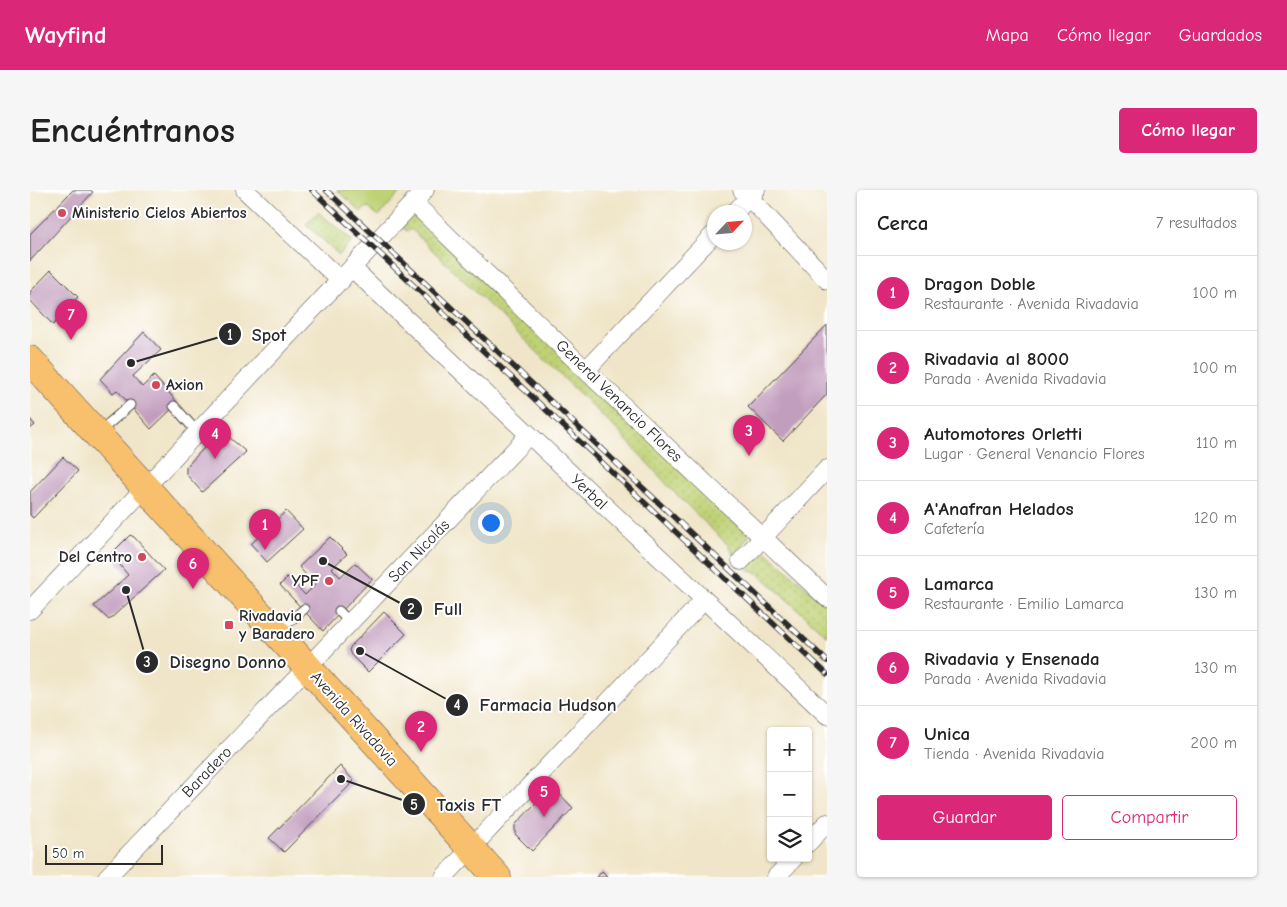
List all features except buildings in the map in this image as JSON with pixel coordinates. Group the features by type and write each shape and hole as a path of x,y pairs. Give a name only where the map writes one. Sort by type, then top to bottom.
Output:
{"main road":[{"name":"Avenida Rivadavia","path":"30,360 497,877"}],"street":[{"name":"Yerbal","path":"244,190 346,274 529,435 827,715"},
{"path":"740,205 749,192 827,280"},
{"path":"30,610 419,196"},
{"name":"General Venancio Flores","path":"419,196 586,370 827,598"},
{"path":"586,370 707,241"},
{"name":"San Nicolás","path":"308,667 345,617 529,435"},
{"path":"741,561 827,469"},
{"path":"444,877 704,601"},
{"name":"Baradero","path":"107,877 308,667"},
{"path":"812,839 827,823"},
{"path":"776,877 790,862"}],"lane":[{"path":"96,434 130,405"},
{"path":"174,406 197,432"},
{"path":"277,634 304,609"}],"green space":[{"path":"337,190 402,190 379,216 367,207 361,212"},
{"path":"318,212 353,241 339,255 306,224"},
{"path":"412,217 417,218 750,535 734,555 728,545 673,491 621,434 411,229 408,232 402,227"},
{"path":"764,550 827,606 827,636 758,573 747,570"}],"railway":[{"path":"312,190 827,674"},
{"path":"326,190 827,661"}],"place":[{"name":"Ministerio Cielos Abiertos","path":"62,213"},
{"name":"Unica","path":"71,340"},
{"name":"Spot","path":"131,363"},
{"name":"Axion","path":"156,385"},
{"name":"Automotores Orletti","path":"749,456"},
{"name":"A'Anafran Helados","path":"215,459"},
{"name":"Dragon Doble","path":"265,550"},
{"name":"Del Centro","path":"142,557"},
{"name":"Full","path":"323,561"},
{"name":"YPF","path":"329,581"},
{"name":"Rivadavia y Ensenada","path":"193,589"},
{"name":"Disegno Donno","path":"126,590"},
{"name":"Rivadavia y Baradero","path":"229,625"},
{"name":"Farmacia Hudson","path":"360,651"},
{"name":"Rivadavia al 8000","path":"421,752"},
{"name":"Taxis FT","path":"341,779"},
{"name":"Lamarca","path":"544,817"}]}
